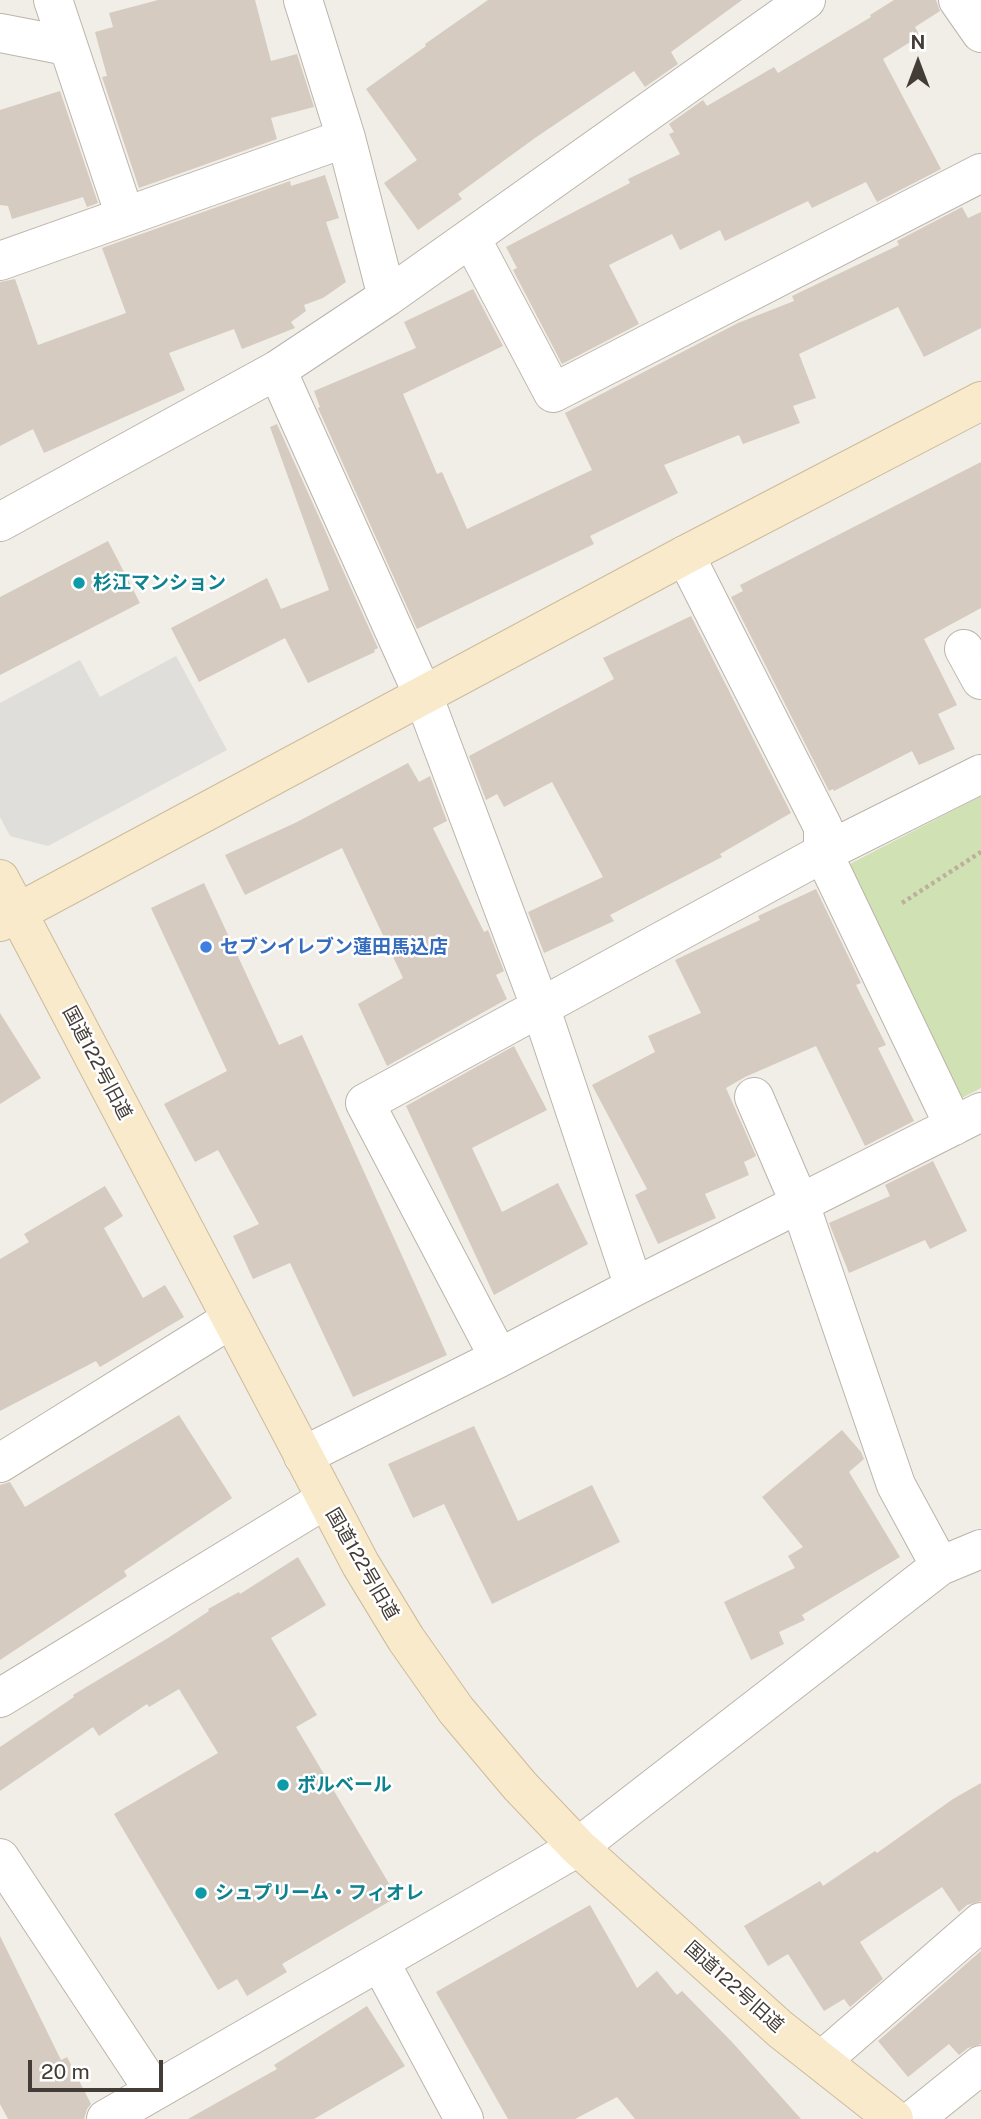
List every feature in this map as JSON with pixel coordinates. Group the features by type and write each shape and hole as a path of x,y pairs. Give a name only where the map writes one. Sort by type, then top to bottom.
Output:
{"street":[{"path":"53,0 66,46 125,216"},
{"path":"303,0 346,138 387,297"},
{"path":"0,522 277,370 387,297 806,0"},
{"path":"958,0 981,33"},
{"path":"0,33 66,46"},
{"path":"0,261 346,138"},
{"path":"471,238 553,393 981,173"},
{"path":"277,370 423,695 540,1006 634,1287"},
{"path":"6,904 423,695 981,401"},
{"path":"303,1455 968,1119 823,853 823,827 685,555"},
{"path":"499,1358 365,1102 823,853 981,774"},
{"name":"国道122号旧道","path":"6,904 361,1565 406,1639 456,1710 520,1786 578,1847 780,2029 894,2119"},
{"path":"754,1097 800,1204 896,1485 940,1566"},
{"path":"0,1463 231,1319"},
{"path":"0,1698 326,1499"},
{"path":"106,2119 578,1847 940,1566 981,1549"},
{"path":"0,1858 154,2091"},
{"path":"821,2061 981,1922"},
{"path":"380,1962 464,2119"},
{"path":"914,2119 981,2065"}],"path":[{"path":"902,904 981,852"}],"green space":[{"path":"981,796 981,1088 956,1101 846,866"}],"shaded area":[{"path":"176,656 227,750 48,846 10,836 0,817 0,703 80,660 100,697"}],"building":[{"path":"158,0 255,0 271,61 297,54 314,107 271,118 277,139 139,188 102,77 107,76 95,32 113,27 109,13"},
{"path":"488,0 742,0 671,52 678,64 645,87 634,71 458,194 462,199 418,230 384,183 417,160 366,89"},
{"path":"894,0 936,0 940,11 915,27 920,36 883,59 941,169 877,202 866,182 812,208 808,201 725,241 720,230 680,250 672,234 609,265 639,324 562,364 513,270 517,268 506,247 630,183 628,179 680,154 669,134 674,132 669,124 703,100 707,106 774,67 778,73 871,17 870,15"},
{"path":"60,91 98,203 87,207 83,197 12,219 8,206 0,205 0,110"},
{"path":"325,175 339,218 326,222 346,282 323,298 304,305 306,311 291,322 295,328 242,349 234,329 169,353 185,390 44,453 33,429 0,446 0,282 15,279 38,345 126,313 102,248 290,181 291,186"},
{"path":"962,207 968,218 981,212 981,328 924,357 898,307 799,354 816,398 793,406 800,423 743,444 739,435 664,465 678,493 590,536 594,544 417,629 318,408 320,407 314,391 416,348 404,322 473,289 503,346 403,394 437,474 442,472 467,529 592,470 565,413 738,323 794,301 792,296 899,245 897,241"},
{"path":"277,424 378,648 375,652 308,683 285,638 199,682 171,628 267,578 281,609 329,590 270,427"},
{"path":"981,462 981,608 924,639 957,705 938,714 955,749 919,765 912,751 834,791 829,791 731,597 743,591 740,585"},
{"name":"杉江マンション","path":"108,541 140,603 0,675 0,597"},
{"path":"691,616 791,813 720,854 722,857 610,915 614,921 544,953 528,912 603,877 552,782 504,807 497,794 486,800 469,756 614,679 603,658"},
{"path":"408,763 419,782 430,776 447,821 433,828 484,932 488,930 504,971 496,975 507,999 387,1066 358,1004 403,978 342,848 245,895 225,855 297,822"},
{"path":"204,883 279,1045 302,1035 447,1355 353,1397 290,1263 253,1279 233,1236 259,1224 218,1150 195,1162 164,1104 227,1071 151,908"},
{"path":"816,889 861,983 856,985 886,1045 878,1048 914,1121 865,1146 816,1046 745,1077 726,1088 756,1156 744,1162 749,1175 705,1194 716,1218 658,1244 635,1195 647,1189 592,1085 655,1052 648,1036 701,1013 675,960 760,920 758,916"},
{"path":"0,1013 41,1078 0,1104"},
{"path":"514,1046 547,1110 472,1148 502,1212 558,1183 588,1244 494,1295 406,1106"},
{"path":"933,1161 967,1231 930,1249 925,1240 849,1273 829,1223 890,1196 885,1185"},
{"path":"105,1186 123,1216 104,1228 143,1298 165,1285 184,1317 100,1367 96,1361 0,1411 0,1259 29,1242 24,1234"},
{"path":"179,1415 232,1498 124,1571 127,1576 0,1660 0,1485 10,1482 25,1507"},
{"path":"474,1426 518,1521 592,1485 620,1542 492,1604 444,1504 413,1518 388,1464"},
{"path":"842,1430 864,1459 849,1472 900,1557 802,1615 805,1620 779,1632 784,1644 751,1660 724,1602 795,1568 788,1556 803,1547 762,1497"},
{"path":"298,1557 326,1605 271,1638 317,1715 296,1727 397,1897 282,1964 287,1972 247,1996 237,1979 218,1990 114,1814 218,1753 179,1689 149,1707 147,1704 99,1736 93,1727 0,1791 0,1747 74,1697 73,1695 168,1638 209,1611 208,1609 239,1592 240,1594"},
{"path":"981,1783 981,1901 967,1905 959,1912 942,1887 860,1942 883,1979 850,2007 844,1999 824,2011 788,1954 768,1966 744,1926 820,1881 823,1886"},
{"path":"590,1905 637,1988 657,1971 677,1995 682,1991 732,2042 801,2119 635,2119 617,2097 575,2119 508,2119 436,1992"},
{"path":"0,1936 61,2060 67,2057 91,2104 84,2119 8,2119 0,2104"},
{"path":"981,1951 981,2044 968,2048 959,2055 949,2044 908,2077 878,2041"},
{"path":"367,2006 405,2066 314,2119 188,2119 277,2069 274,2065"}],"place":[{"name":"杉江マンション","path":"79,583"},
{"name":"セブンイレブン蓮田馬込店","path":"206,947"},
{"name":"ボルベール","path":"283,1785"},
{"name":"シュプリーム・フィオレ","path":"201,1893"}]}
